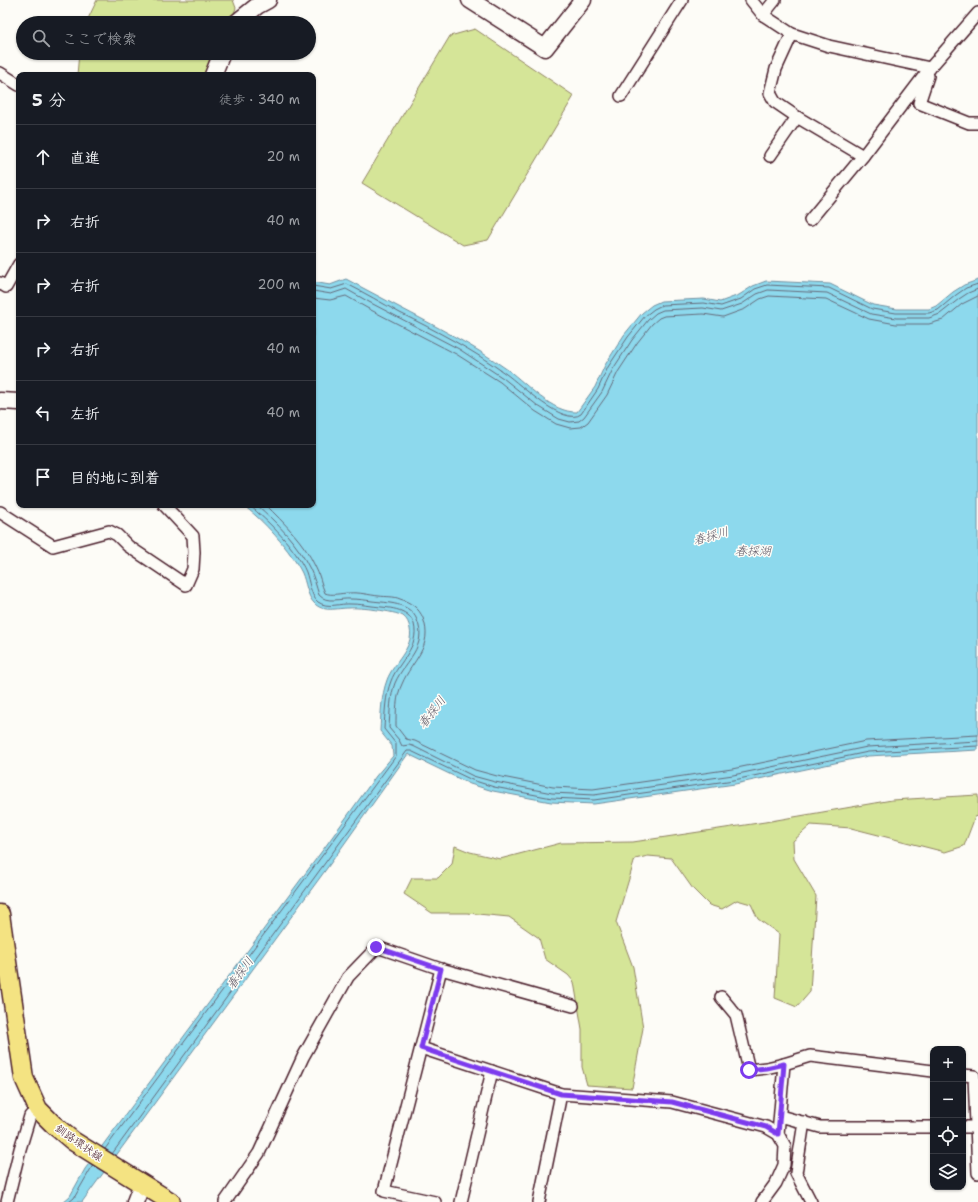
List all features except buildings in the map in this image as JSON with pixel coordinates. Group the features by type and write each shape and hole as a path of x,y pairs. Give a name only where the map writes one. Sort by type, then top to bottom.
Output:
{"main road":[{"name":"釧路環状線","path":"0,914 24,1078 38,1109 68,1137 171,1202"}],"street":[{"path":"245,16 257,6 268,0"},
{"path":"470,0 545,48 583,0"},
{"path":"621,96 682,0"},
{"path":"751,0 763,15 792,34 829,46 930,68"},
{"path":"763,15 775,0"},
{"path":"810,220 863,156 930,68 978,13"},
{"path":"792,34 776,69 770,93 775,102 797,117 863,156"},
{"path":"214,72 219,60"},
{"path":"930,68 920,103 969,123 978,123"},
{"path":"0,74 16,83"},
{"path":"770,156 797,117"},
{"path":"0,283 6,287 16,269"},
{"path":"0,401 16,402"},
{"path":"0,512 53,546 109,531 117,535 128,546 186,585 193,569 193,536 167,508"},
{"path":"225,1202 259,1153 303,1057 348,977 376,947 441,969 573,1006"},
{"path":"435,1202 384,1191 441,969"},
{"path":"721,997 736,1015 749,1070 784,1064 810,1056 930,1071"},
{"path":"421,1048 561,1094 672,1102 766,1127 778,1134 785,1146 784,1165 776,1183 762,1202"},
{"path":"778,1134 784,1064"},
{"path":"461,1202 492,1071"},
{"path":"966,1075 974,1076 978,1173"},
{"path":"539,1202 561,1094"},
{"path":"8,1202 20,1149 30,1116 38,1109"},
{"path":"780,1116 820,1127 930,1127"},
{"path":"804,1122 796,1173 811,1202"},
{"path":"966,1127 976,1127"},
{"path":"135,1202 142,1184"}],"green space":[{"path":"97,0 233,0 236,8 233,16 89,16"},
{"path":"475,29 574,96 488,240 463,245 362,183 450,36"},
{"path":"78,60 215,60 210,72 77,72"},
{"path":"978,795 978,816 975,817 964,846 945,852 851,828 811,825 793,841 794,859 816,896 810,992 797,1007 775,998 779,934 758,919 751,904 737,900 722,909 709,905 693,889 671,858 648,856 635,859 616,922 633,967 643,1028 632,1088 587,1085 582,1067 582,1029 574,982 568,975 545,959 539,938 509,917 467,913 432,913 404,894 412,878 438,878 452,864 455,846 470,852 500,859 561,843 633,842 765,822 892,800"}],"water":[{"name":"春採湖","path":"346,279 468,344 508,370 549,403 558,408 577,412 595,387 605,365 624,335 642,313 652,305 661,301 704,299 720,302 739,295 753,286 766,281 830,284 873,305 897,309 929,309 936,306 964,285 978,280 978,750 868,756 735,784 594,804 551,802 493,791 470,784 408,754 330,864 82,1202 63,1202 70,1196 85,1169 325,847 376,776 393,756 392,746 380,731 382,705 387,680 409,643 410,629 407,620 399,614 385,611 354,608 326,609 318,606 310,597 302,573 284,545 267,526 246,508 316,508 316,283 330,285"}],"route":[{"path":"376,947 441,969 421,1048 561,1094 672,1102 766,1127 778,1134 784,1064 749,1070"}],"water label":[{"name":"春採川","path":"711,536"},
{"name":"春採川","path":"432,712"},
{"name":"春採川","path":"240,973"}]}
